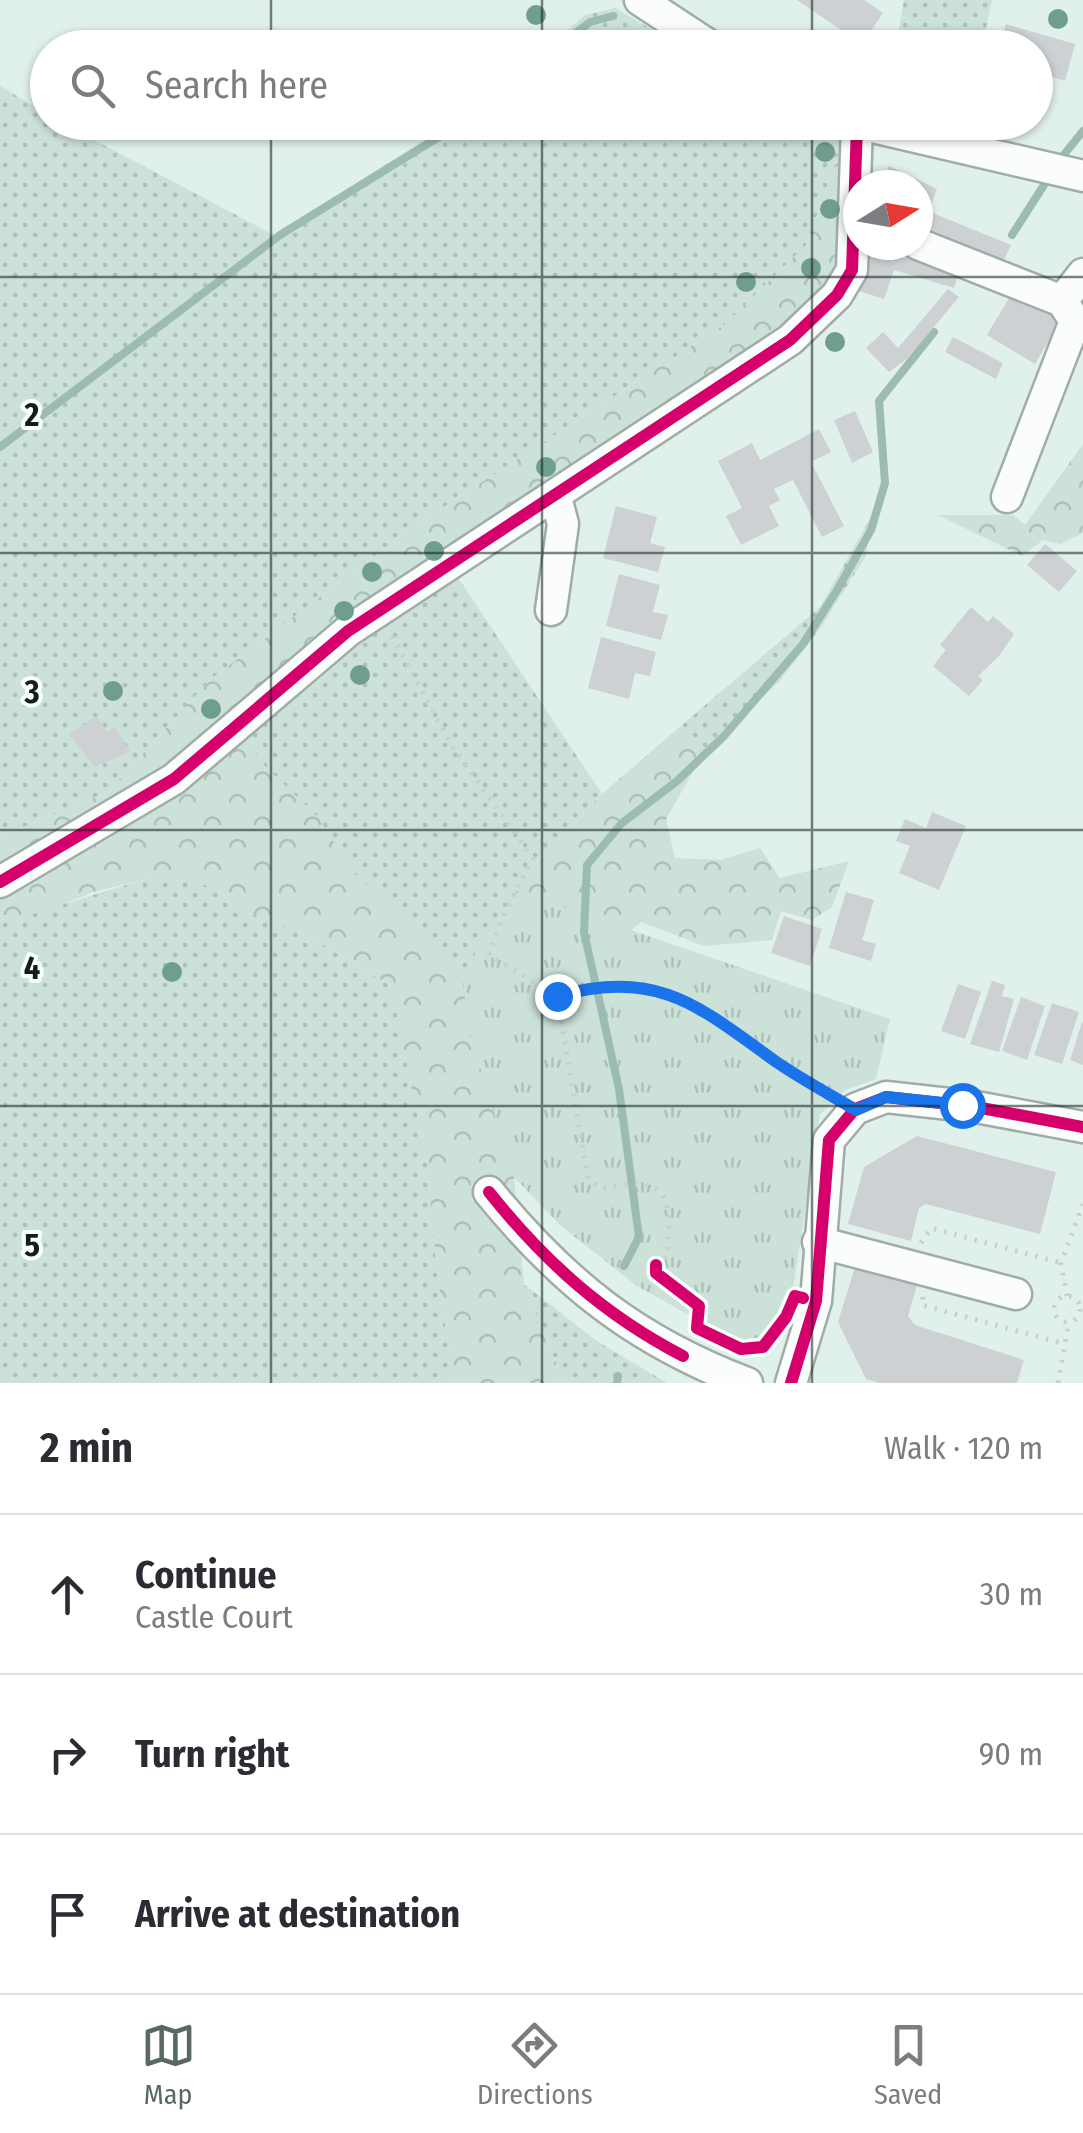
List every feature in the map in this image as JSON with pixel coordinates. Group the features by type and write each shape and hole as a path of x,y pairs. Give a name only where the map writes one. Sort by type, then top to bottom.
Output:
{"street":[{"path":"640,0 686,30"},
{"path":"0,882 174,779 348,631 790,340 838,295 852,270 854,140"},
{"path":"924,140 1083,176"},
{"path":"933,250 1062,300 1076,321 1007,497"},
{"path":"1062,300 1083,274"},
{"path":"551,610 563,524 556,497"},
{"path":"791,1383 816,1301 829,1140 856,1110 886,1097 992,1109 1083,1127"},
{"path":"488,1192 535,1249 592,1300 658,1343 747,1383"},
{"path":"818,1242 1016,1294"}],"path":[{"path":"377,612 452,746 533,858 501,920 489,955 557,996 608,984 642,987 698,1005 781,1065 856,1110"},
{"path":"557,996 588,1180 600,1188 640,1182 654,1184 664,1196 667,1256 656,1265 656,1273 662,1279"},
{"path":"1067,1296 1061,1263 1083,1204"},
{"path":"916,1249 931,1228 1061,1263"},
{"path":"1058,1383 1069,1322 1081,1311 1078,1302 1067,1296 1059,1299 1054,1310 1057,1318 1069,1322"}],"green space":[{"path":"904,0 992,0 986,30 899,30"},
{"path":"615,8 653,30 568,30 585,15"},
{"path":"0,86 30,104 30,140 94,140 274,235 425,140 843,142 806,245 724,325 413,527 211,679 109,791 0,837"},
{"path":"843,142 844,274 819,305 229,717 266,767 319,818 350,869 462,973 541,856 602,794 682,725 706,749 666,819 675,858 720,860 760,848 780,878 849,861 832,907 812,920 781,911 772,940 704,946 641,922 624,936 514,1177 524,1284 564,1383 455,1383 438,1281 427,1164 391,986 308,935 252,914 210,886 156,877 93,892 44,912 0,920 0,837 109,791 211,679 413,527 724,325 806,245"},
{"path":"1083,444 1083,533 1060,544 1043,540 1022,556 938,515 1013,515 1025,525"},
{"path":"871,517 866,556 821,627 779,682 706,749 682,725 820,607"},
{"path":"457,576 602,794 541,856 462,974 216,755 344,652"},
{"path":"156,877 211,886 252,914 308,935 392,987 427,1164 438,1281 455,1383 0,1383 0,920"},
{"path":"517,891 890,1019 876,1079 846,1090 820,1114 793,1288 758,1343 734,1340 637,1286 561,1226 514,1177 469,1032 462,974"},
{"path":"524,1284 598,1342 667,1383 564,1383"}],"building":[{"path":"797,0 864,0 883,13 871,30 841,30"},
{"path":"1006,24 1027,30 1004,30"},
{"path":"1053,38 1075,44 1065,81 1053,77"},
{"path":"933,213 1011,245 1002,264 933,235"},
{"path":"868,260 925,260 960,270 954,288 894,270 884,299 859,291"},
{"path":"1015,288 1063,316 1035,364 987,335"},
{"path":"948,289 959,297 908,358 889,372 866,348 883,332 898,348"},
{"path":"953,337 1003,363 996,379 945,352"},
{"path":"855,411 873,452 852,463 834,420"},
{"path":"819,429 831,452 811,462 844,526 822,537 793,480 774,489 780,500 769,506 779,526 741,545 726,516 742,508 718,461 752,443 760,460"},
{"path":"616,506 657,517 650,543 665,547 658,572 603,558"},
{"path":"1045,544 1077,571 1059,592 1027,565"},
{"path":"619,574 660,585 653,612 668,615 661,640 606,626"},
{"path":"971,607 988,622 993,616 1014,634 978,676 983,680 969,696 933,666 946,650 940,645"},
{"path":"601,637 656,652 650,676 635,673 629,699 588,688"},
{"path":"97,716 107,732 114,727 130,751 95,767 69,734"},
{"path":"932,812 966,826 939,890 899,873 910,846 896,841 905,819 926,828"},
{"path":"846,892 874,900 862,940 876,944 871,961 829,948"},
{"path":"784,916 822,929 810,966 771,953"},
{"path":"992,981 1005,985 1002,996 1014,999 999,1052 970,1044"},
{"path":"958,984 981,992 965,1039 941,1031"},
{"path":"1021,997 1045,1006 1027,1060 1002,1051"},
{"path":"1052,1003 1079,1012 1062,1064 1034,1055"},
{"path":"1083,1022 1083,1065 1070,1060"},
{"path":"917,1136 1056,1172 1040,1234 926,1204 919,1208 911,1241 848,1224 864,1167"},
{"path":"856,1264 918,1282 908,1316 915,1325 1024,1360 1017,1383 879,1383 866,1379 838,1322"}],"waterway":[{"path":"580,30 590,22 613,16"},
{"path":"1058,162 1083,131"},
{"path":"0,447 280,235 434,140"},
{"path":"1012,235 1051,174"},
{"path":"624,1266 639,1237 619,1089 584,932 587,865 622,823 677,781 724,736 803,644 871,530 885,483 879,401 934,332"},
{"path":"617,1383 618,1376"}],"cycle path":[{"path":"0,882 174,779 348,631 790,340 837,295 852,270 856,140"},
{"path":"791,1383 816,1301 829,1140 855,1109 886,1097 976,1107 1083,1127"},
{"path":"489,1192 531,1241 577,1284 627,1323 683,1356"},
{"path":"656,1265 656,1273 699,1306 697,1328 741,1349 763,1347 786,1317 795,1296 803,1298"}],"route":[{"path":"557,996 608,984 642,987 698,1005 781,1065 856,1110 886,1097 962,1105"}]}
